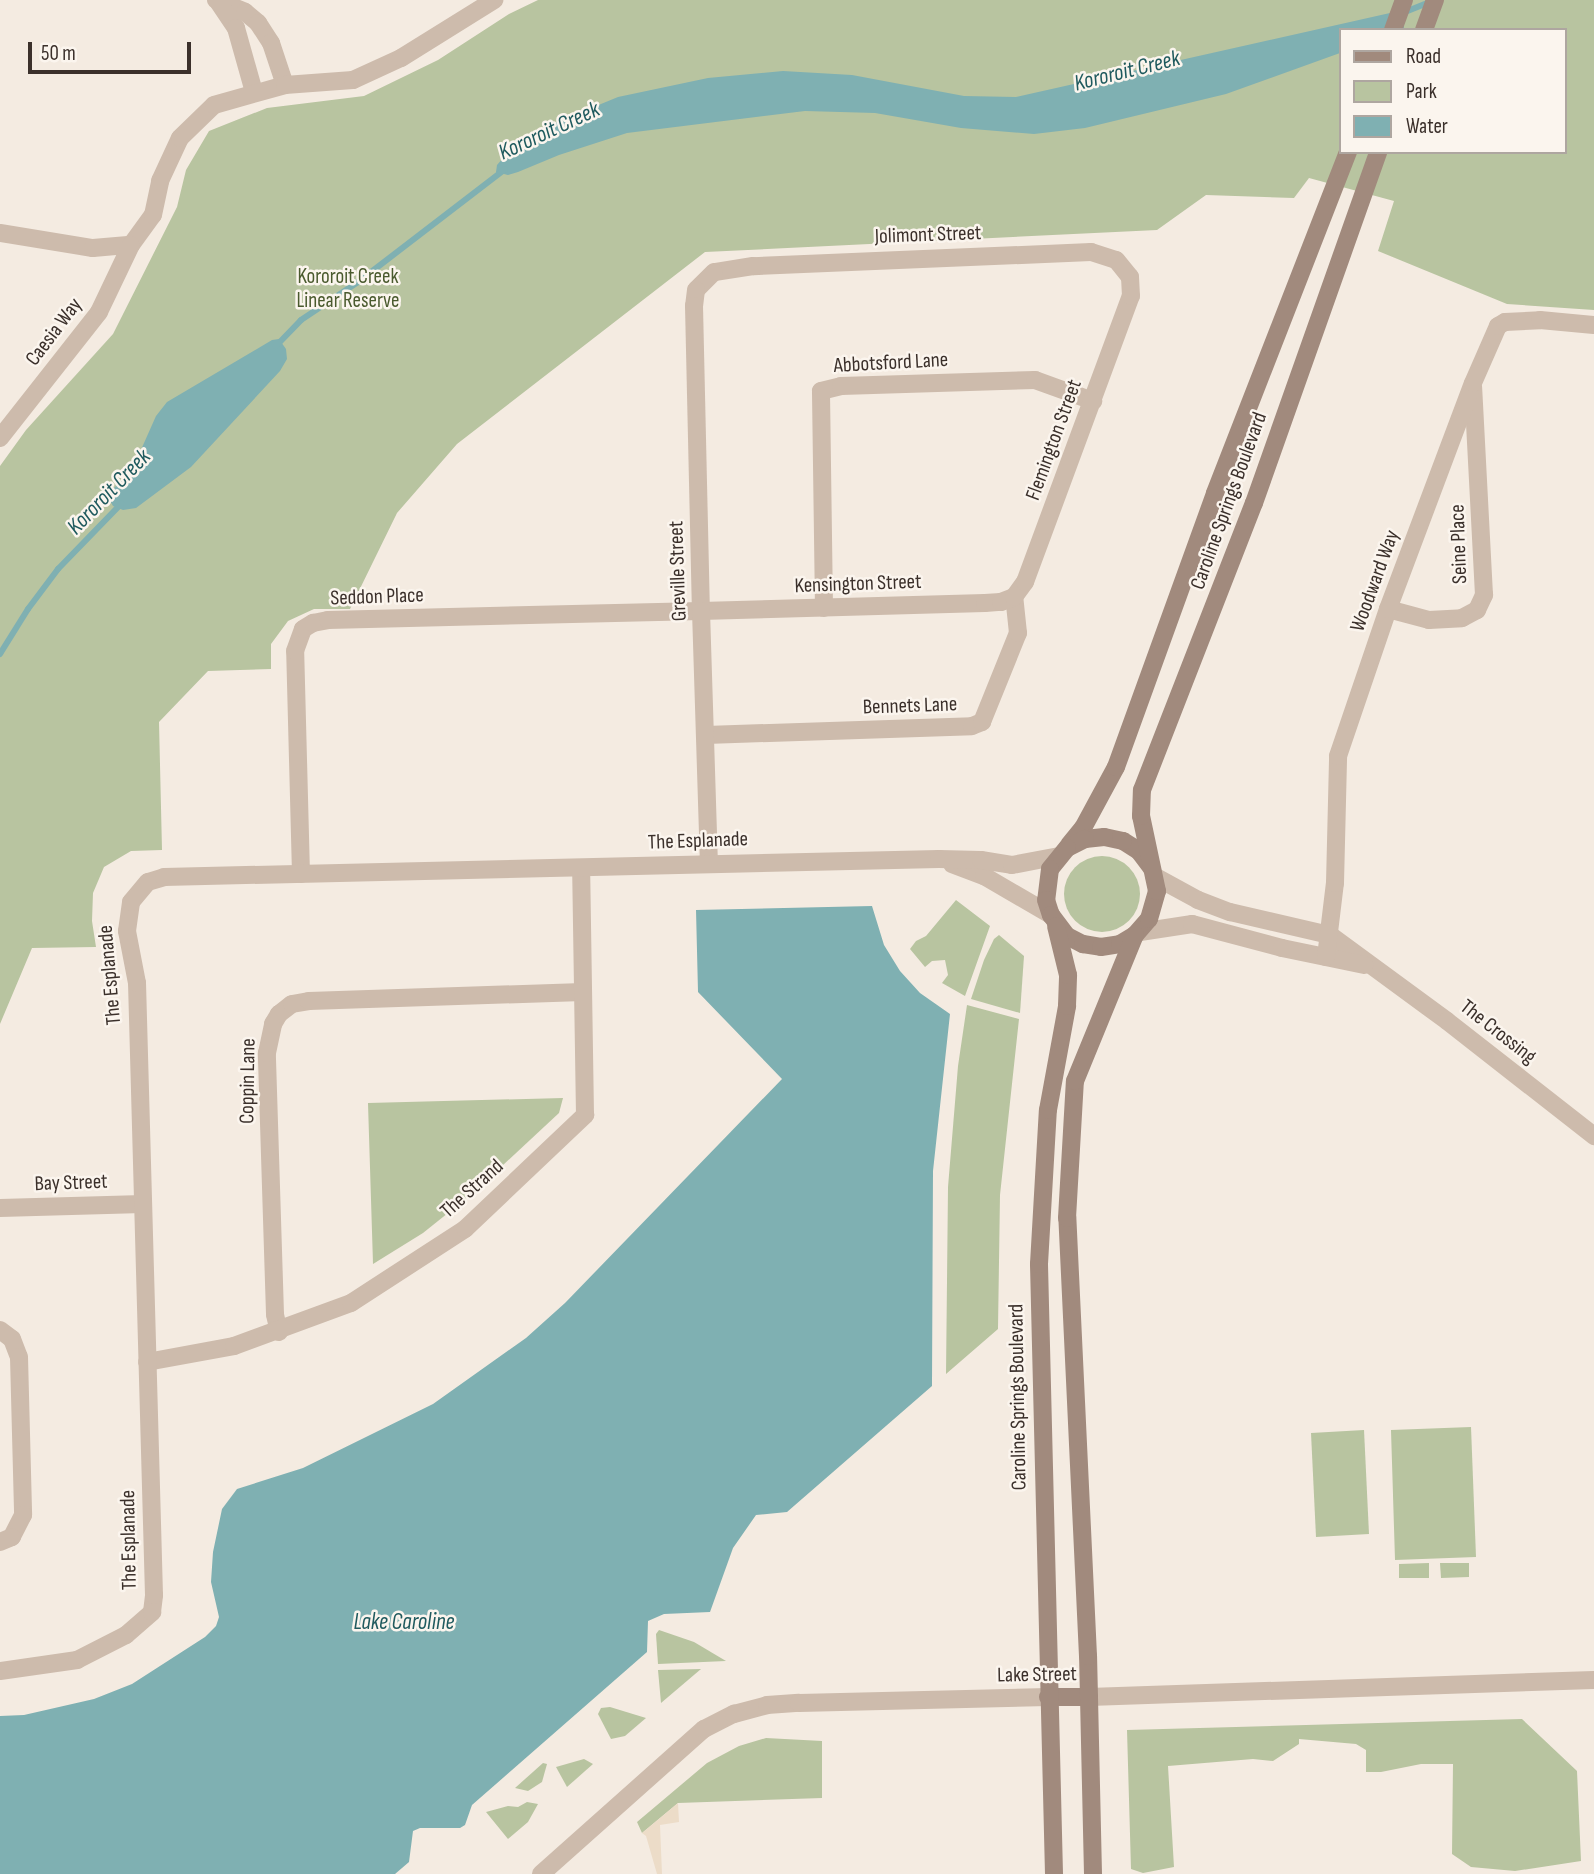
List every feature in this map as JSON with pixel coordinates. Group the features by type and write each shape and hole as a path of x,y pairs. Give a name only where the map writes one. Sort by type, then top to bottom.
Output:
{"main road":[{"path":"1394,28 1404,0"},
{"path":"1425,28 1434,0"},
{"name":"Caroline Springs Boulevard","path":"1063,852 1083,828 1116,767 1214,494 1347,154"},
{"name":"Caroline Springs Boulevard","path":"1153,871 1141,816 1142,790 1254,503 1377,154"},
{"path":"1093,1874 1089,1697 1067,1218 1075,1081 1138,933 1155,906 1153,871 1139,851 1123,841 1104,836 1085,839 1063,852 1046,885 1053,918 1067,936 1083,944 1101,947 1120,944 1138,933"},
{"name":"Caroline Springs Boulevard","path":"1053,918 1068,975 1067,1006 1048,1110 1041,1188 1039,1345 1054,1874"},
{"name":"Lake Street","path":"1048,1697 1089,1697"}],"street":[{"path":"217,0 245,12 258,23 271,43 285,85"},
{"path":"217,0 241,39 254,92"},
{"name":"Caesia Way","path":"0,438 99,312 131,245 153,215 160,181 180,138 214,105 285,85 331,84 377,71 495,0"},
{"path":"0,233 93,248 131,245"},
{"name":"Jolimont Street","path":"703,280 726,268 753,266 1091,252 1116,260 1130,278 1131,296"},
{"name":"Greville Street","path":"703,280 696,290 694,306 709,863"},
{"name":"Flemington Street","path":"1014,597 1025,582 1131,296"},
{"name":"Woodward Way","path":"1326,957 1335,883 1338,756 1388,608 1473,383 1498,326 1505,322 1540,320 1594,325"},
{"name":"Abbotsford Lane","path":"824,608 821,391 841,386 1035,380 1093,401"},
{"name":"Seine Place","path":"1388,608 1429,620 1462,618 1477,610 1484,595 1477,418 1473,383"},
{"name":"Kensington Street","path":"701,611 1001,602 1014,597"},
{"name":"Bennets Lane","path":"706,735 972,726 982,723 1018,633 1014,597"},
{"name":"Seddon Place","path":"302,874 295,651 303,629 313,623 328,620 701,611"},
{"name":"The Esplanade","path":"0,1671 77,1660 126,1635 152,1612 154,1595 137,983 127,931 128,914 134,895 148,882 164,877 709,863 939,859 981,860 1012,865 1063,852"},
{"name":"The Esplanade","path":"939,859 984,876 1053,918"},
{"name":"The Strand","path":"147,1362 234,1346 279,1332 351,1303 455,1236 585,1115 581,868"},
{"name":"The Crossing","path":"1153,871 1198,900 1230,912 1330,935 1447,1021 1594,1136"},
{"name":"The Crossing","path":"1138,933 1192,924 1371,967"},
{"name":"Coppin Lane","path":"279,1332 275,1314 267,1053 273,1024 279,1014 292,1004 309,1001 583,992"},
{"name":"Bay Street","path":"0,1208 143,1204"},
{"path":"0,1330 12,1339 19,1357 23,1516 12,1537 0,1542"},
{"name":"Lake Street","path":"1089,1697 1594,1680"},
{"name":"Lake Street","path":"541,1874 704,1729 734,1714 767,1705 799,1703 1048,1697"}],"green space":[{"name":"Kororoit Creek Linear Reserve","path":"538,0 1594,0 1594,310 1507,304 1378,251 1394,201 1309,178 1294,198 1206,195 1157,230 705,252 457,444 397,513 350,609 314,609 288,621 271,644 271,669 208,671 159,722 162,850 131,851 104,867 93,893 92,921 96,947 32,948 0,1024 0,466 26,430 113,334 177,207 186,170 209,131 267,108 364,96 438,60 509,14"},
{"path":"1102,856 1116,859 1129,867 1137,880 1140,894 1137,908 1129,921 1116,929 1102,932 1088,929 1075,921 1067,908 1064,894 1067,880 1075,867 1088,859"},
{"path":"956,900 990,926 965,996 942,983 948,975 945,960 932,961 925,967 910,949 916,941 926,936"},
{"path":"999,935 1024,956 1020,1013 971,999 984,960 994,939"},
{"path":"967,1005 1019,1019 1000,1195 998,1329 946,1374 948,1187 958,1066"},
{"path":"563,1098 559,1113 473,1193 423,1233 373,1264 368,1103"},
{"path":"1471,1427 1476,1557 1395,1560 1391,1430"},
{"path":"1364,1430 1369,1534 1316,1537 1311,1433"},
{"path":"1429,1563 1429,1578 1399,1578 1399,1564"},
{"path":"1440,1563 1469,1563 1469,1577 1441,1578"},
{"path":"659,1630 694,1642 726,1661 658,1664 656,1634"},
{"path":"701,1669 661,1703 658,1670"},
{"path":"610,1707 646,1718 625,1736 611,1739 598,1714 601,1708"},
{"path":"1522,1719 1577,1771 1581,1861 1515,1871 1471,1867 1452,1854 1453,1764 1421,1764 1381,1772 1366,1772 1366,1750 1356,1744 1299,1739 1299,1744 1273,1761 1253,1759 1168,1766 1174,1867 1143,1873 1131,1869 1127,1730"},
{"path":"766,1738 822,1741 822,1798 678,1803 642,1833 637,1822 707,1763 739,1746"},
{"path":"584,1759 593,1764 567,1787 556,1767"},
{"path":"543,1763 547,1764 542,1782 528,1791 515,1788"},
{"path":"527,1802 538,1804 528,1822 508,1839 486,1812 508,1806 518,1807"}],"shaded area":[{"path":"678,1803 679,1822 660,1825 662,1874 657,1874 646,1836 642,1833"}],"water":[{"path":"1390,13 1404,17 1404,28 1338,28 1338,54 1226,94 1085,128 1034,134 961,128 875,113 805,111 627,133 508,175 496,172 497,165 517,142 562,120 618,97 708,78 783,71 852,75 964,96 1016,97"},
{"path":"279,339 286,349 287,359 280,371 191,467 136,508 123,510 113,506 109,499 110,492 132,470 156,416 167,402 272,340"},
{"name":"Lake Caroline","path":"872,906 884,945 900,971 920,993 950,1014 933,1171 932,1386 787,1512 756,1515 733,1548 710,1612 664,1614 648,1621 647,1652 472,1805 465,1825 460,1828 420,1828 413,1831 409,1862 395,1874 0,1874 0,1716 24,1715 94,1699 132,1684 205,1637 216,1626 219,1617 211,1582 213,1552 222,1509 237,1489 303,1468 433,1404 526,1338 565,1303 782,1079 698,992 696,910"}],"waterway":[{"name":"Kororoit Creek","path":"1405,12 1430,2"},
{"name":"Kororoit Creek","path":"276,346 301,320 358,282 505,169"},
{"name":"Kororoit Creek","path":"0,654 28,609 58,569 121,504"}]}
